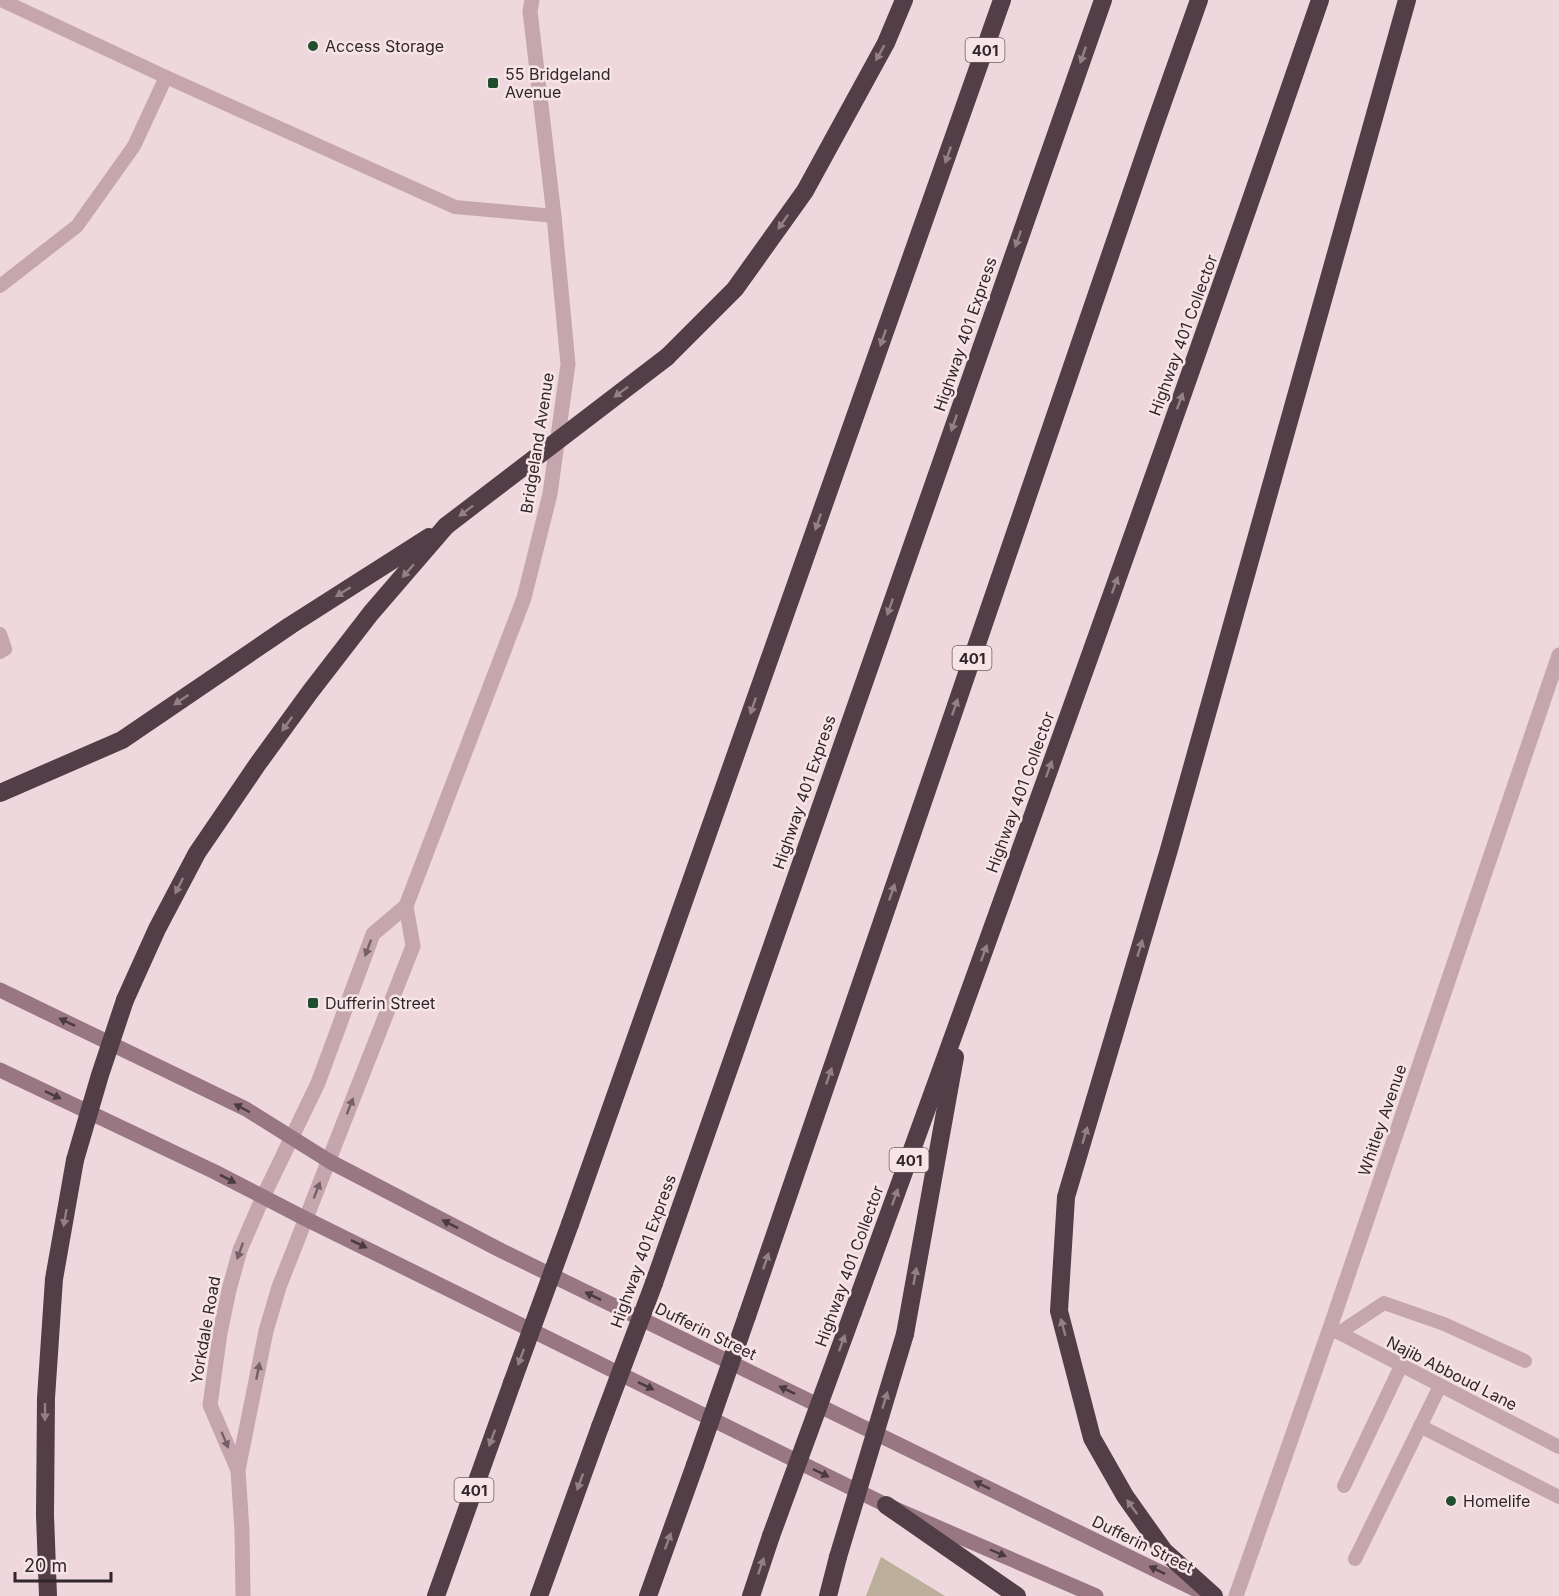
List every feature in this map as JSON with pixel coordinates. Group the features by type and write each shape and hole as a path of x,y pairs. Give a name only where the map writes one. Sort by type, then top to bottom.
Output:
{"highway":[{"path":"0,793 122,740 291,625 446,526 667,357 735,289 805,191 886,43 904,0"},
{"name":"401","path":"436,1596 570,1224 1002,0"},
{"name":"Highway 401 Express","path":"539,1596 654,1283 1103,0"},
{"name":"401","path":"648,1596 747,1316 1199,0"},
{"name":"Highway 401 Collector","path":"751,1596 964,1008 1320,0"},
{"path":"1214,1596 1164,1551 1125,1496 1092,1438 1059,1311 1066,1197 1168,853 1407,0"},
{"path":"48,1596 45,1515 46,1398 54,1279 75,1160 125,1000 157,929 203,843 310,692 371,613 446,526"},
{"path":"828,1596 904,1334 964,1008"},
{"path":"886,1505 1017,1596"}],"main road":[{"name":"Dufferin Street","path":"0,990 246,1109 329,1161 502,1251 1209,1596"},
{"path":"0,1070 119,1126 886,1505 1096,1596"}],"street":[{"name":"Bridgeland Avenue","path":"292,1138 318,1083 373,934 406,906 524,598 550,494 568,364 554,216 530,11 532,0"},
{"name":"Whitley Avenue","path":"1236,1596 1335,1330 1559,655"},
{"name":"Bridgeland Avenue","path":"306,1219 412,946 406,906"},
{"name":"Yorkdale Road","path":"238,1470 210,1405 220,1333 240,1250 292,1138"},
{"name":"Yorkdale Road","path":"243,1596 238,1470 273,1305 306,1219"}],"lane":[{"path":"1,0 455,207 554,216"},
{"path":"0,286 77,226 134,146 166,77"},
{"path":"0,634 5,649 0,652"},
{"path":"1335,1330 1384,1303 1444,1324 1525,1361"},
{"name":"Najib Abboud Lane","path":"1335,1330 1559,1447"},
{"path":"1344,1486 1401,1366"},
{"path":"1355,1559 1440,1386"},
{"path":"1420,1426 1559,1497"}],"shaded area":[{"path":"881,1557 945,1596 866,1596"}],"place":[{"name":"Access Storage","path":"313,46"},
{"name":"55 Bridgeland Avenue","path":"493,83"},
{"name":"Dufferin Street","path":"313,1003"},
{"name":"Homelife","path":"1451,1501"}]}
